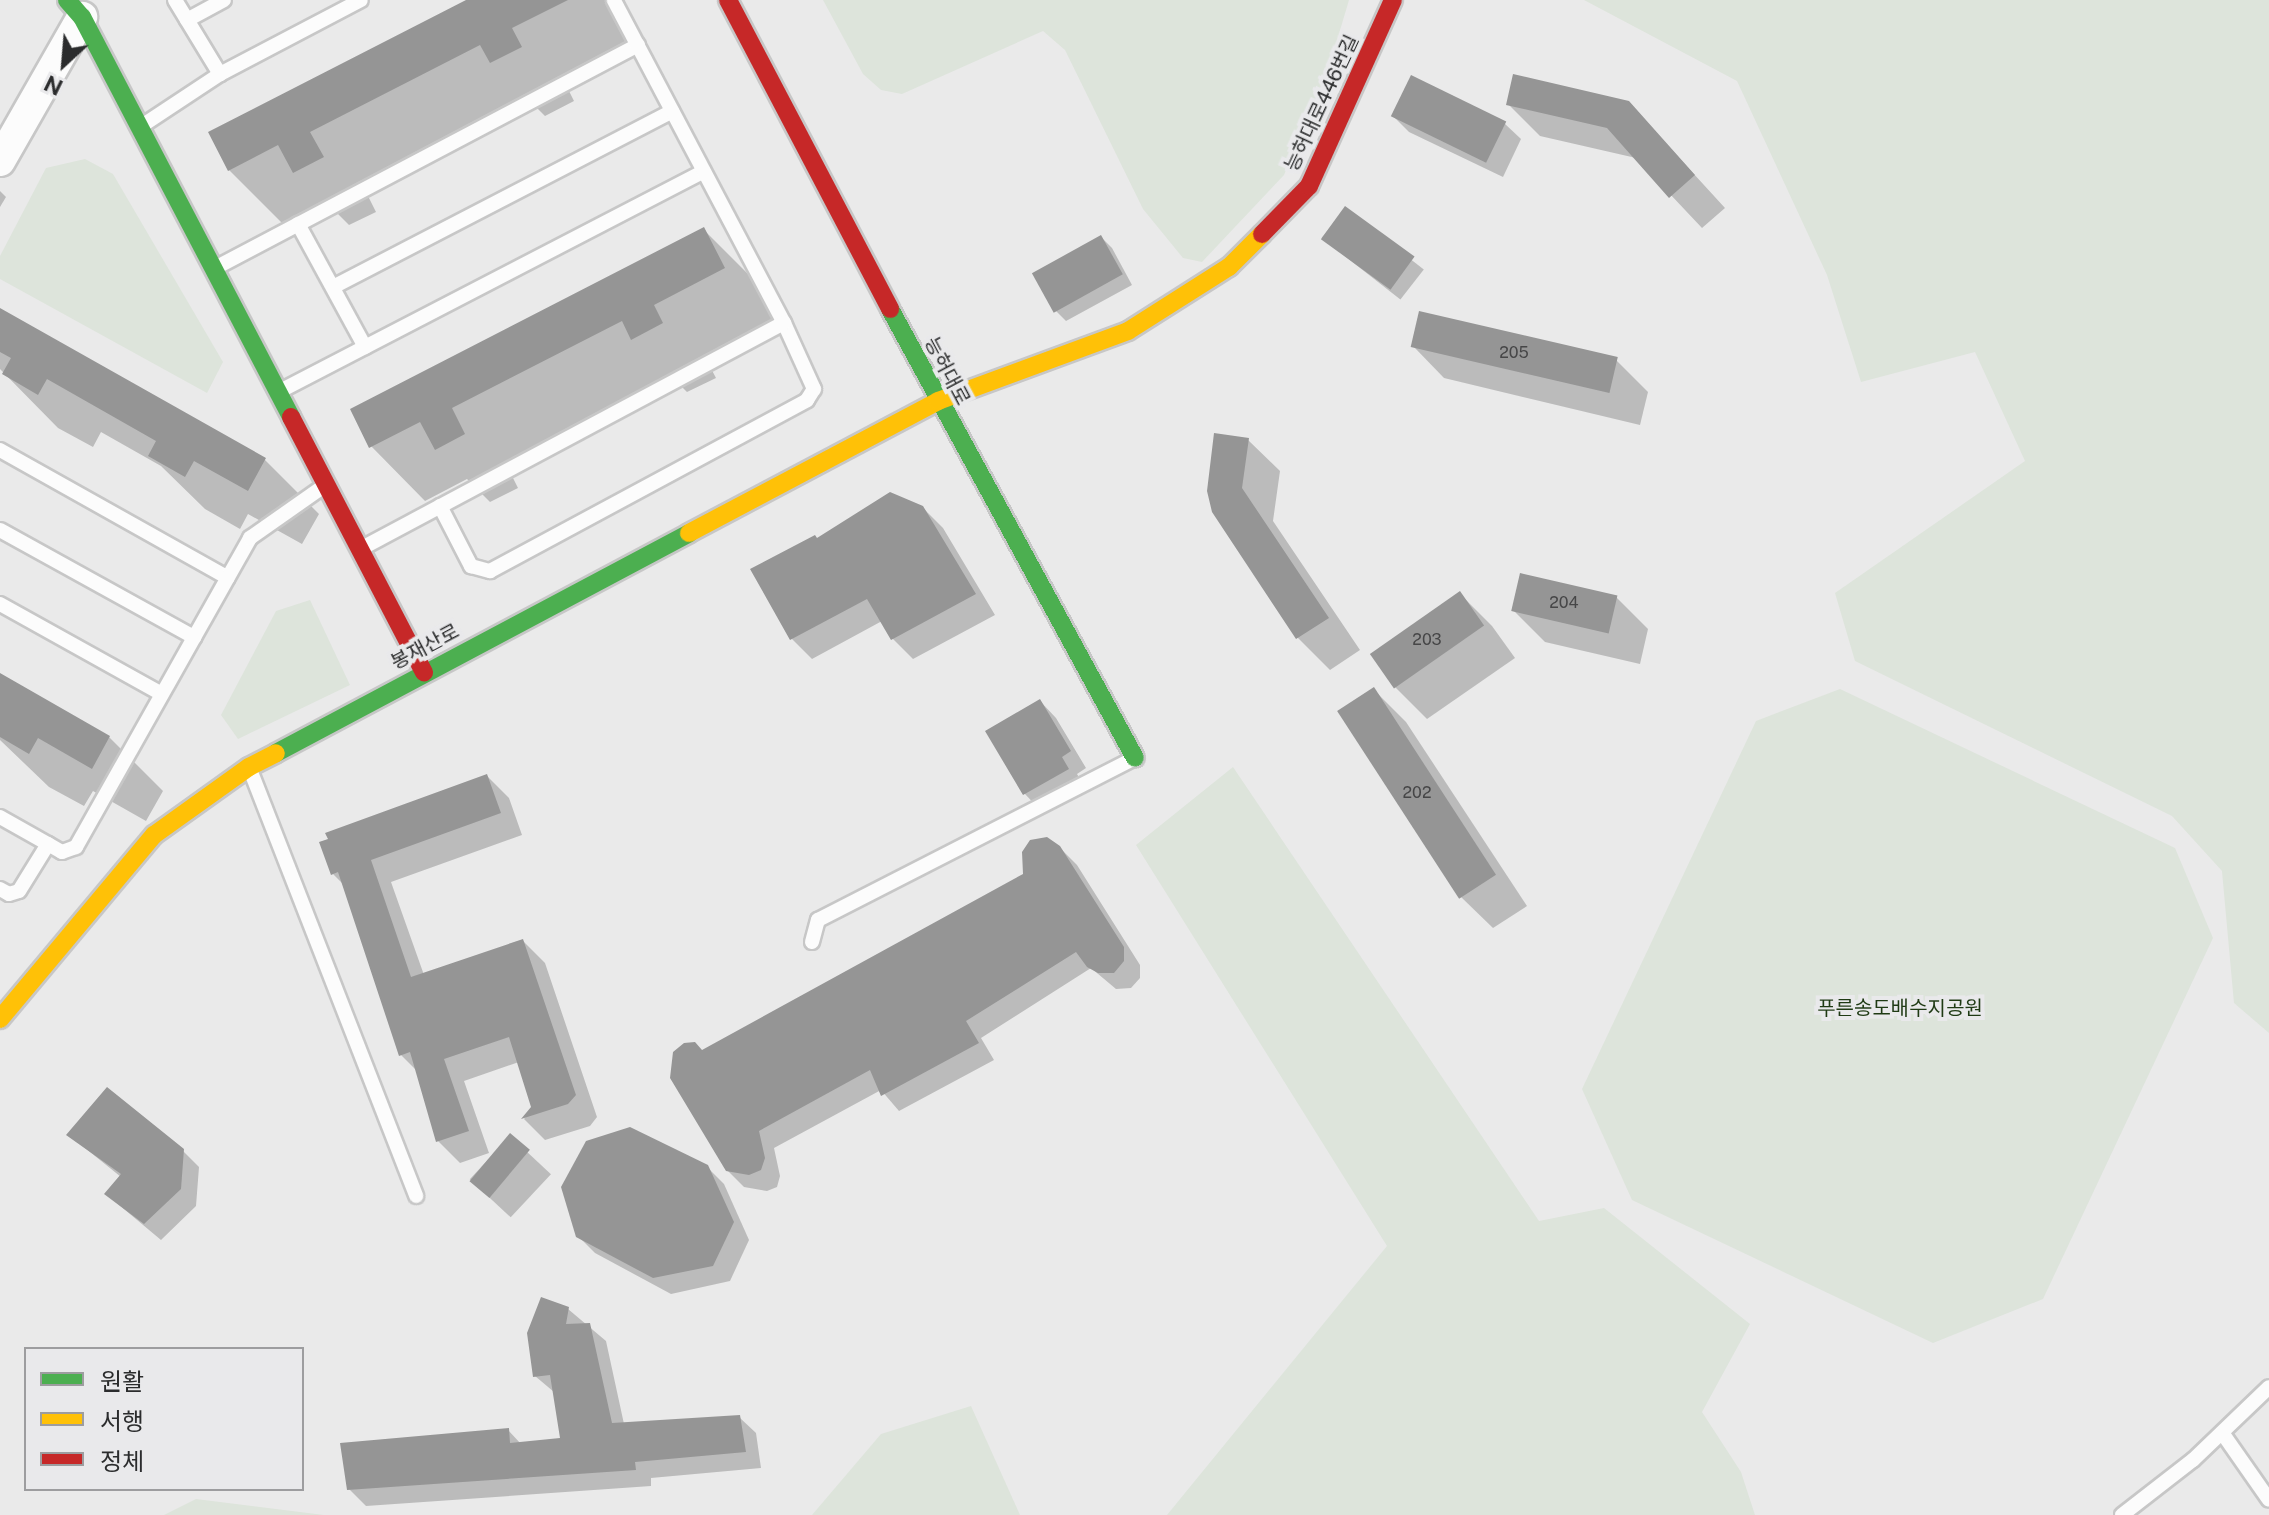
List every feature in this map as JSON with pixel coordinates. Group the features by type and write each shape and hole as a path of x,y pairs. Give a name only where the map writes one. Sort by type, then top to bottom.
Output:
{"street":[{"name":"능허대로","path":"728,0 938,401 1135,758"},
{"name":"능허대로446번길","path":"938,401 1128,331 1229,267 1309,186 1393,0"},
{"path":"0,161 15,124 77,6"},
{"path":"77,6 424,672"},
{"name":"봉재산로","path":"0,1019 154,835 249,767 938,401"}],"lane":[{"path":"175,0 220,74"},
{"path":"187,20 224,0"},
{"path":"140,127 220,74 361,0"},
{"path":"440,506 471,566 490,571 807,400 814,389 784,323 614,0"},
{"path":"213,269 638,45"},
{"path":"333,287 672,111"},
{"path":"278,392 704,171"},
{"path":"298,224 365,347"},
{"path":"360,549 784,323"},
{"path":"0,450 228,578"},
{"path":"0,817 62,852 76,847 250,538 326,485"},
{"path":"0,530 194,637"},
{"path":"0,604 162,694"},
{"path":"812,942 818,920 1135,758"},
{"path":"249,767 416,1196"},
{"path":"0,889 9,894 19,891 48,844"},
{"path":"2122,1515 2223,1434 2269,1387"},
{"path":"2223,1434 2269,1500"}],"green space":[{"path":"823,0 1349,0 1330,64 1284,175 1202,262 1183,258 1143,209 1065,50 1043,31 902,94 881,90 863,74"},
{"path":"1584,0 2269,0 2269,1033 2234,1003 2222,871 2172,816 1855,661 1835,593 2025,461 1975,352 1861,382 1827,275 1737,81"},
{"path":"85,159 113,174 223,362 207,393 0,279 0,256 46,168"},
{"path":"310,600 350,685 238,739 221,715 276,611"},
{"name":"푸른송도배수지공원","path":"1840,689 2175,848 2213,938 2043,1299 1933,1343 1632,1200 1582,1089 1756,721"},
{"path":"1233,767 1539,1221 1604,1208 1750,1324 1702,1412 1741,1472 1755,1515 1167,1515 1387,1246 1136,845"},
{"path":"971,1406 1020,1515 812,1515 881,1434"},
{"path":"196,1499 324,1515 164,1515"}],"building":[{"path":"466,0 568,0 512,28 522,47 490,63 480,45 310,132 324,157 293,173 278,145 228,171 208,132"},
{"path":"1513,74 1629,101 1695,175 1669,198 1607,128 1506,105"},
{"path":"1411,75 1506,121 1486,163 1391,116"},
{"path":"1345,206 1415,257 1390,290 1321,239"},
{"path":"704,227 725,268 654,305 663,323 631,340 622,321 452,408 465,434 435,450 420,422 369,448 350,409"},
{"path":"1101,235 1123,274 1054,313 1032,273"},
{"path":"0,308 266,458 248,491 194,461 185,477 148,456 156,441 47,379 38,395 2,374 11,358 0,352"},
{"path":"1419,311 1618,357 1609,393 1411,347"},
{"path":"1214,433 1249,438 1242,488 1329,618 1296,639 1212,512 1207,491"},
{"path":"890,492 923,506 976,594 891,640 867,599 790,640 750,569 815,535 817,538"},
{"path":"1520,573 1617,595 1609,633 1511,611"},
{"path":"1460,591 1484,625 1394,688 1370,654"},
{"path":"0,673 110,736 92,769 38,738 29,754 0,737"},
{"path":"1374,687 1496,875 1459,899 1337,711"},
{"path":"1040,699 1071,751 1062,757 1069,769 1023,795 985,731"},
{"path":"487,774 501,813 371,860 411,977 523,939 576,1095 568,1104 521,1119 531,1107 509,1037 444,1059 469,1131 436,1142 410,1052 399,1056 338,872 331,875 319,842 328,839 325,833"},
{"path":"1047,837 1060,846 1124,947 1124,961 1114,973 1098,973 1087,967 1076,952 966,1021 979,1043 881,1096 870,1070 759,1131 765,1158 761,1170 749,1175 726,1171 670,1078 673,1052 684,1043 695,1042 702,1050 1023,874 1022,852 1030,840"},
{"path":"107,1087 184,1149 181,1189 144,1224 104,1194 121,1174 66,1135"},
{"path":"630,1127 708,1165 734,1222 713,1266 653,1278 576,1237 561,1187 586,1141"},
{"path":"510,1133 530,1150 489,1198 470,1181"},
{"path":"541,1297 569,1307 566,1324 590,1323 612,1423 740,1415 746,1452 635,1462 636,1470 347,1490 340,1443 509,1428 510,1443 560,1438 550,1375 533,1377 527,1333"}],"traffic: fast":[{"path":"67,0 82,17 291,417"},
{"path":"890,309 1135,758"},
{"path":"276,753 689,533"}],"traffic: slow":[{"path":"689,533 938,401 1128,331 1229,267 1262,234"},
{"path":"0,1019 154,835 249,767 276,753"}],"traffic: jam":[{"path":"728,0 890,309"},
{"path":"1262,234 1309,186 1393,0"},
{"path":"291,417 424,672"}]}
